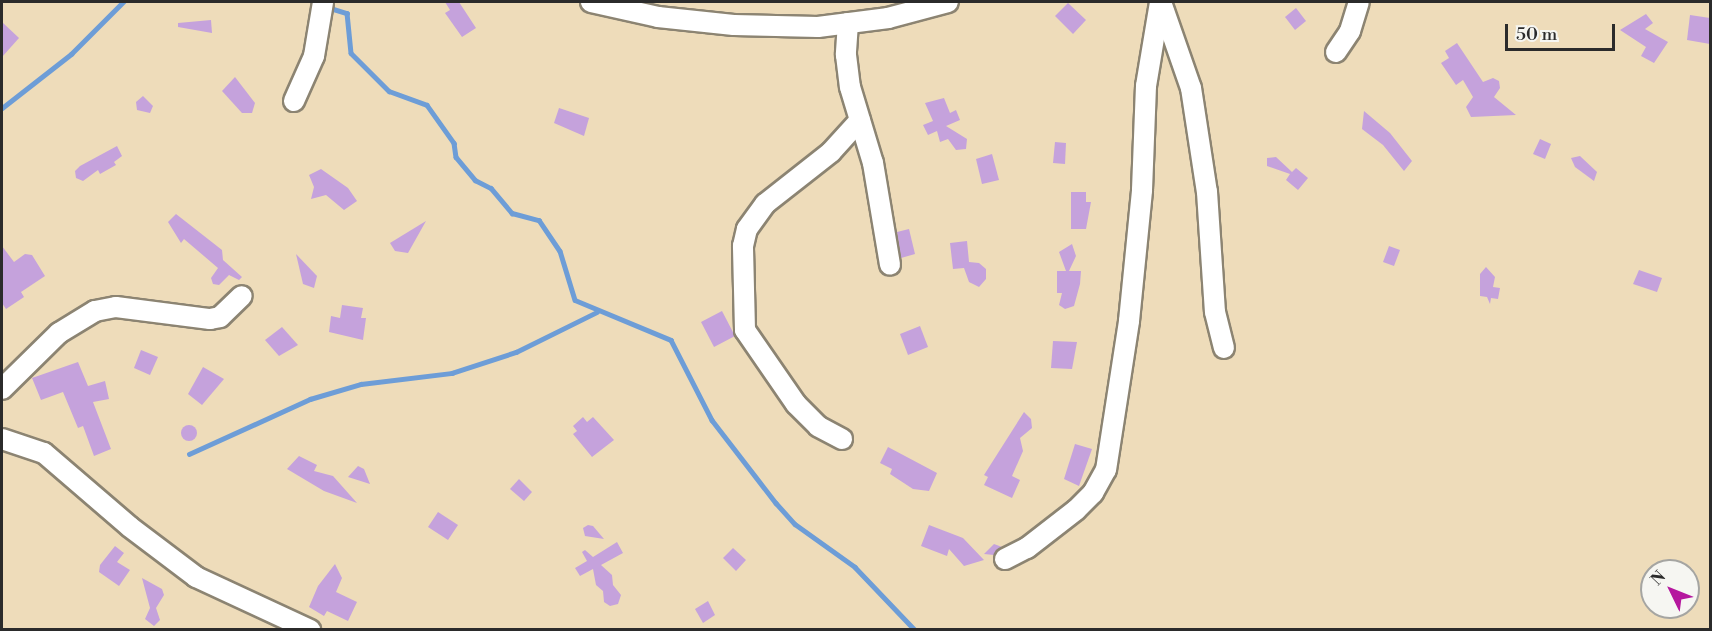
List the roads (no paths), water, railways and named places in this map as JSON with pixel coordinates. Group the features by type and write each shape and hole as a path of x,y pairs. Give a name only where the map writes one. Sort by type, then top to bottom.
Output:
{"street":[{"path":"294,101 314,56 323,2"},
{"path":"591,2 658,17 734,25 818,27 888,18 948,2"},
{"path":"1161,2 1191,88 1207,192 1215,312 1224,348"},
{"path":"1005,559 1076,510 1094,493 1106,470 1129,321 1142,190 1146,86 1161,2"},
{"path":"1336,52 1350,32 1359,2"},
{"path":"848,23 846,55 860,120 873,163 890,265"},
{"path":"842,439 818,426 796,404 745,330 743,246 747,229 765,204 831,152 860,120"},
{"path":"2,388 59,333 95,311 116,307 210,319 220,317 242,296"},
{"path":"2,439 44,453 130,527 196,577 310,630"}],"waterway":[{"path":"2,108 71,54 123,2"},
{"path":"327,7 347,13 351,53 389,91 427,105 454,143 456,157 475,180 491,188 512,213 539,220 560,251 575,300 671,340 712,420 776,503 795,524 855,567 915,630"},
{"path":"189,454 310,399 361,384 452,373 516,352 597,312"}]}
